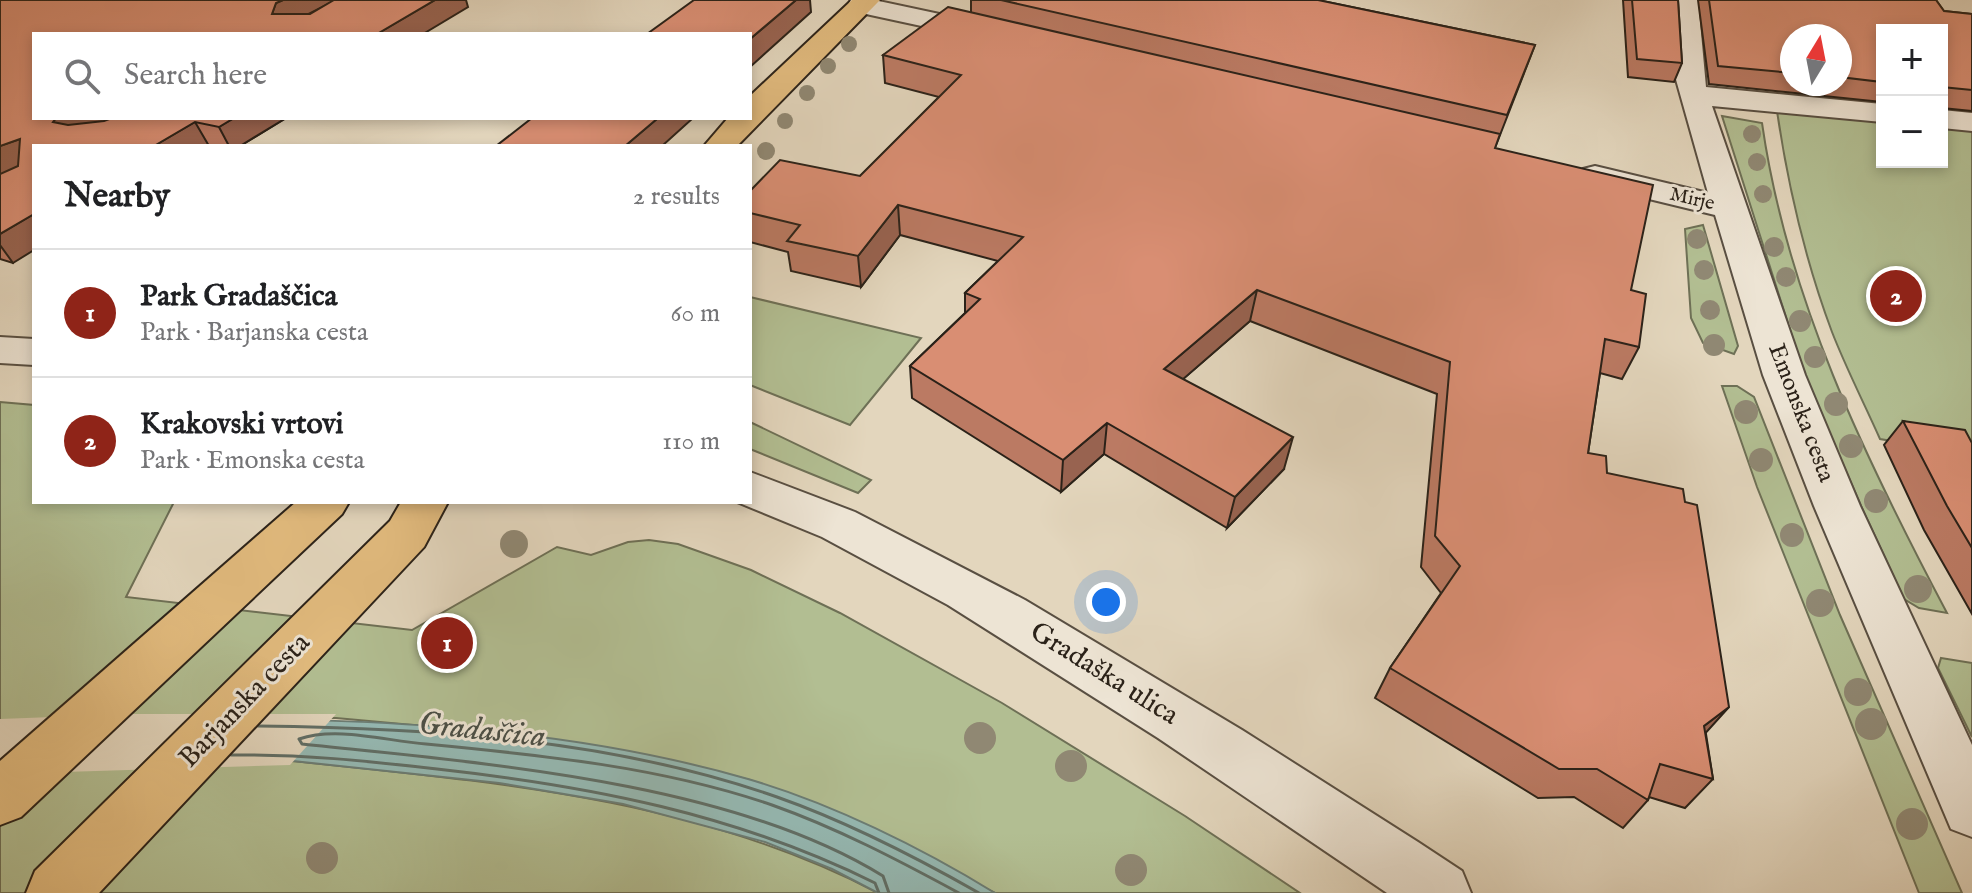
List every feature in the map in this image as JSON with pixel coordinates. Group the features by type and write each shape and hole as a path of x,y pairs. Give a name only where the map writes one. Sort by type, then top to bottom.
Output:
{"main road":[{"path":"752,111 864,3"},
{"path":"722,144 743,120"},
{"path":"0,798 324,504"},
{"name":"Barjanska cesta","path":"57,893 407,534 424,504"}],"street":[{"name":"Emonska cesta","path":"1685,0 1687,61 1693,95 1784,375 1837,506 1972,809"},
{"path":"864,3 1019,39"},
{"path":"1693,95 1876,112"},
{"path":"1948,120 1972,122"},
{"name":"Mirje","path":"1568,170 1729,208"},
{"path":"0,350 32,352"},
{"name":"Gradaška ulica","path":"752,490 894,552 1008,615 1221,746 1440,893"}],"green space":[{"path":"1777,111 1876,119 1876,168 1948,168 1948,124 1972,126 1972,490 1952,451 1880,439 1822,305 1786,167"},
{"path":"1722,116 1762,123 1790,252 1833,376 1887,496 1947,613 1919,608 1904,599 1862,508 1805,377"},
{"path":"1703,225 1738,346 1734,354 1703,343 1691,318 1685,229"},
{"path":"752,297 921,338 850,425 752,386"},
{"path":"1722,386 1737,386 1754,397 1840,615 1962,893 1919,893 1757,487"},
{"path":"0,402 32,405 32,504 173,504 126,597 412,630 557,547 591,555 628,542 649,540 678,544 751,570 840,613 1002,703 1185,816 1300,893 995,893 849,819 750,780 670,761 501,733 336,718 131,718 0,723"},
{"path":"752,423 871,480 858,493 752,450"},
{"path":"1941,658 1972,663 1972,737 1938,668"},
{"path":"293,761 518,787 666,815 738,835 809,861 878,893 0,893 0,770"}],"water":[{"name":"Gradaščica","path":"131,718 286,719 442,727 596,745 673,760 748,779 843,814 907,843 995,893 878,893 832,869 765,842 623,804 499,783 293,761 0,723"}],"pier":[{"path":"131,714 336,714 290,765 0,774 0,719"}],"building":[{"path":"0,0 283,0 276,3 272,14 310,14 334,0 435,0 380,32 32,32 32,120 54,120 53,122 68,125 107,120 231,120 219,127 195,122 157,144 32,144 32,215 0,234 0,174 18,166 20,139 0,146"},
{"path":"694,0 796,0 752,37 752,32 650,32"},
{"path":"1001,0 1318,0 1535,45 1507,115"},
{"path":"1632,0 1678,0 1682,63 1637,59"},
{"path":"1709,0 1936,0 1944,11 1972,14 1972,90 1948,88 1948,24 1876,24 1876,81 1852,78 1852,24 1780,24 1780,72 1718,66"},
{"path":"948,7 1500,134 1495,148 1653,185 1631,290 1646,294 1639,347 1605,339 1588,453 1606,456 1607,473 1683,489 1685,502 1697,505 1729,707 1704,726 1713,779 1660,764 1648,800 1597,769 1559,769 1390,668 1460,566 1435,536 1450,362 1257,290 1164,369 1293,437 1235,497 1107,423 1063,460 910,366 980,299 965,293 1023,237 898,205 858,256 787,241 800,225 752,213 752,189 780,160 860,176 961,75 883,55"},
{"path":"529,120 656,120 627,144 499,144"},
{"path":"1903,421 1965,430 1972,443 1972,548 1947,506"}],"place":[{"name":"Krakovski vrtovi","path":"1896,296"},
{"name":"Park Gradaščica","path":"447,643"}]}
